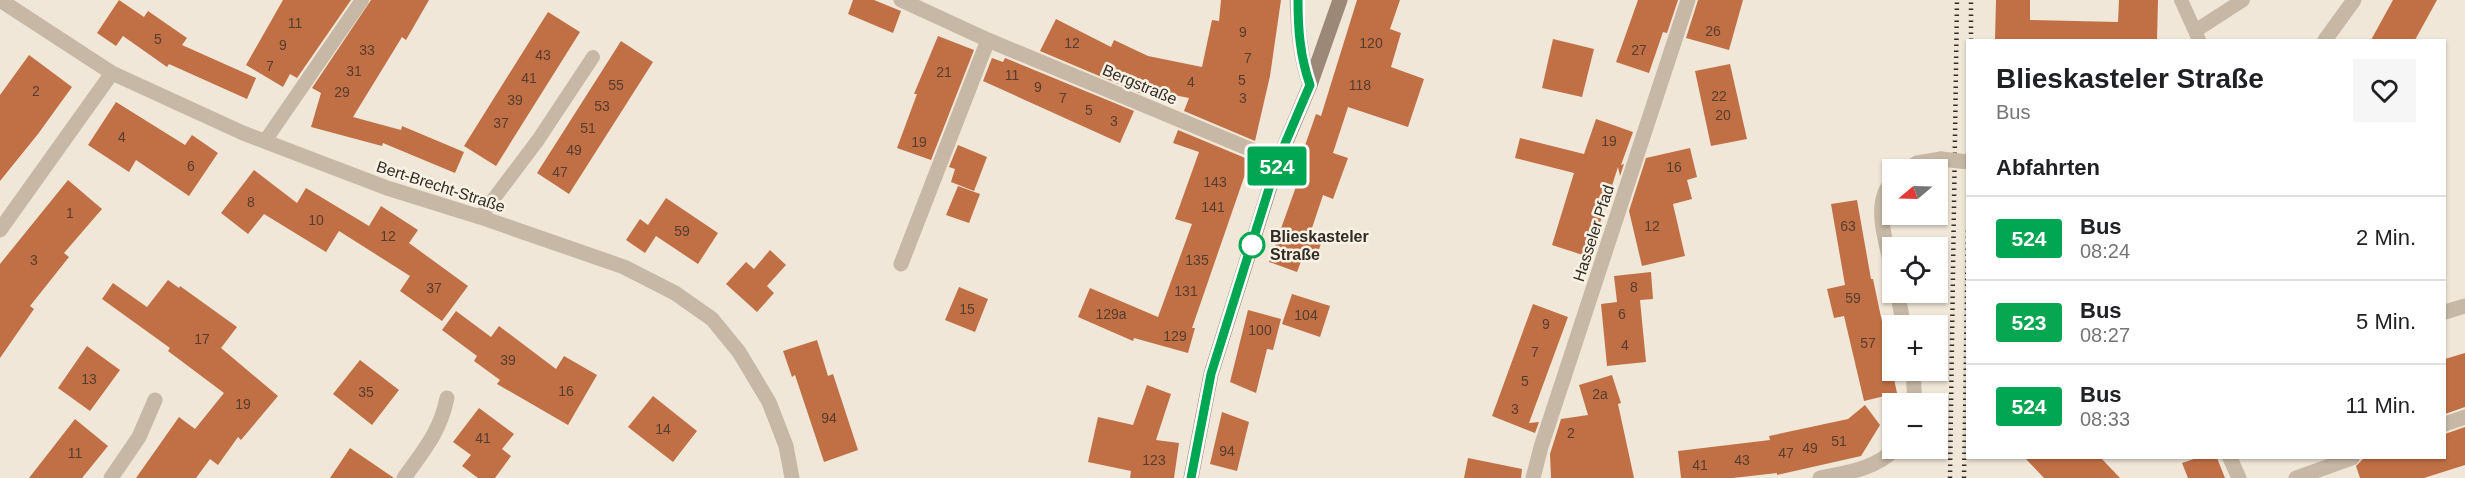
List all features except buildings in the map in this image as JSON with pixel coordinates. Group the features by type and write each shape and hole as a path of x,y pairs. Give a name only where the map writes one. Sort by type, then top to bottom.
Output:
{"main road":[{"path":"1191,478 1211,374 1278,160 1310,85 1340,0"}],"street":[{"name":"Bert-Brecht-Straße","path":"0,0 112,73 265,141 387,188 480,217 624,267 675,293 712,319 739,352 769,402 786,446 792,478"},
{"name":"Bergstraße","path":"902,0 988,40 1278,160"},
{"path":"1298,0 1298,37 1302,61 1310,85"},
{"name":"Hasseler Pfad","path":"1533,478 1541,447 1688,0"},
{"path":"2326,39 2354,0"},
{"path":"901,264 988,40"},
{"path":"0,230 112,73"},
{"path":"1948,160 1966,162"},
{"path":"2446,312 2465,306"},
{"path":"404,478 434,437 442,419 447,398"},
{"path":"111,478 139,437 155,400"},
{"path":"2446,424 2465,417"},
{"path":"1820,478 1853,471 1879,463 1884,459"},
{"path":"2230,459 2239,478"},
{"path":"2296,478 2349,459"}],"lane":[{"path":"265,141 362,0"},
{"path":"2181,0 2197,36 2243,0"},
{"path":"480,217 538,140 593,57"}],"railway":[{"path":"1950,478 1957,0"},
{"path":"1971,0 1971,39"},
{"path":"1964,478 1966,354"}],"bus line":[{"name":"524","path":"1191,478 1211,374 1278,160 1310,85 1302,61 1298,37 1298,0"}],"place":[{"name":"Blieskasteler Straße","path":"1252,245"}]}
